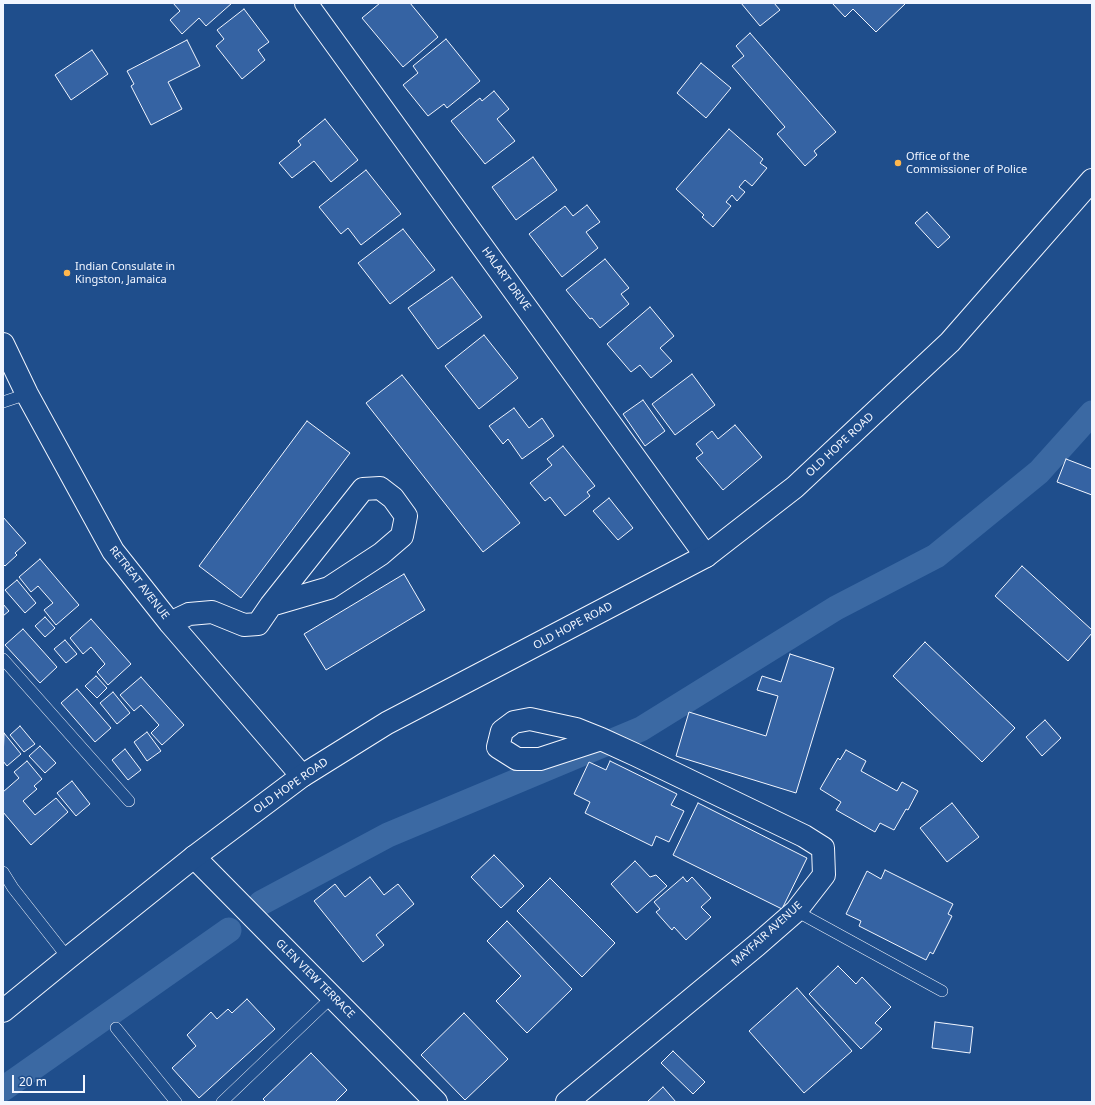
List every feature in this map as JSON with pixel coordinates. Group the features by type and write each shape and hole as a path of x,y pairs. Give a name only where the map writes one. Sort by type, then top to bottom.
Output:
{"street":[{"name":"HALART DRIVE","path":"306,3 706,556"},
{"name":"OLD HOPE ROAD","path":"3,1011 194,857 302,776 387,723 706,556 795,487 950,342 1092,180"},
{"name":"RETREAT AVENUE","path":"3,344 27,394 113,551 170,623 302,776"},
{"path":"170,623 189,614 212,612 244,625 258,624 271,605 364,489 380,488 393,498 406,516 402,536 381,554 329,588 271,605"},
{"name":"MAYFAIR AVENUE","path":"567,1102 758,946 796,911 824,875 823,848 804,836 601,739"},
{"name":"GLEN VIEW TERRACE","path":"194,857 436,1102"}],"lane":[{"path":"3,402 27,394"},
{"path":"3,659 129,801"},
{"path":"3,872 13,888 68,958"},
{"path":"796,911 942,991"},
{"path":"222,1102 332,997"},
{"path":"116,1028 176,1102"}],"building":[{"path":"173,3 232,3 206,26 199,18 182,34 170,20 180,11"},
{"path":"380,3 410,3 438,37 403,67 362,18"},
{"path":"741,3 774,3 780,10 760,26"},
{"path":"832,3 906,3 876,32 853,9 845,17"},
{"path":"244,9 269,42 258,50 265,60 242,79 216,46 224,39 217,30"},
{"path":"750,33 836,132 814,151 817,155 805,166 777,134 785,127 732,66 744,56 736,46"},
{"path":"446,39 480,81 447,108 444,104 428,116 403,85 418,73 413,66"},
{"path":"187,40 200,66 168,82 182,109 151,125 131,86 134,84 127,71"},
{"path":"92,50 108,74 71,100 55,75"},
{"path":"701,63 731,88 706,118 677,93"},
{"path":"494,91 509,109 497,119 515,141 485,164 451,121 480,98 482,101"},
{"path":"325,119 358,160 331,182 314,161 292,178 279,163 301,145 298,141"},
{"path":"729,129 763,159 760,163 767,168 752,186 745,180 739,187 745,192 737,201 732,195 726,202 731,206 713,227 702,217 704,215 676,189"},
{"path":"533,157 557,190 516,220 492,187"},
{"path":"366,170 401,214 361,245 348,228 341,234 319,207"},
{"path":"587,205 600,222 586,232 598,248 562,277 529,234 565,206 573,216"},
{"path":"927,212 950,237 938,248 915,223"},
{"path":"403,229 435,270 390,304 358,263"},
{"path":"605,259 629,288 621,294 629,304 600,328 592,318 590,319 566,290"},
{"path":"452,277 482,317 438,349 408,308"},
{"path":"650,307 674,336 660,348 672,361 651,378 640,365 631,372 607,344"},
{"path":"484,335 518,378 479,409 445,366"},
{"path":"692,374 715,405 675,435 652,404"},
{"path":"402,375 520,523 483,552 366,403"},
{"path":"643,400 665,431 645,446 623,414"},
{"path":"514,408 529,428 542,418 554,436 522,459 508,439 503,444 489,426"},
{"path":"307,421 350,453 241,598 199,566"},
{"path":"735,425 762,457 723,490 696,458 703,453 696,444 712,431 718,439"},
{"path":"563,446 595,486 587,492 590,496 565,516 550,497 545,501 530,483 552,465 547,459"},
{"path":"1066,459 1092,469 1092,495 1057,482"},
{"path":"609,498 633,528 618,540 593,511"},
{"path":"3,517 26,543 15,553 17,555 5,566 3,564"},
{"path":"40,559 79,605 56,625 44,610 53,603 38,586 31,592 19,577"},
{"path":"1022,566 1092,630 1092,633 1068,661 995,596"},
{"path":"404,574 425,610 326,670 304,634"},
{"path":"17,580 36,603 25,613 5,590"},
{"path":"3,604 9,611 3,616"},
{"path":"45,617 55,628 45,637 35,626"},
{"path":"91,619 131,664 108,685 97,672 105,664 91,647 83,654 70,638"},
{"path":"23,629 57,667 40,683 5,645"},
{"path":"65,640 77,654 66,663 54,649"},
{"path":"925,642 1015,728 982,762 893,676"},
{"path":"790,654 834,668 796,793 676,756 689,712 766,736 778,696 757,690 762,676 781,682"},
{"path":"96,676 107,688 97,698 85,686"},
{"path":"141,677 184,725 162,745 151,733 159,725 141,705 134,711 120,695"},
{"path":"77,689 111,728 95,742 61,703"},
{"path":"113,692 130,713 117,724 100,703"},
{"path":"1045,720 1061,738 1042,756 1026,737"},
{"path":"20,726 35,744 24,752 10,735"},
{"path":"147,732 161,751 147,761 134,742"},
{"path":"4,733 21,754 7,766 3,761"},
{"path":"40,746 56,763 45,773 29,756"},
{"path":"125,749 141,770 128,780 112,760"},
{"path":"846,750 866,761 861,771 897,791 902,782 918,791 908,810 906,809 894,830 880,823 875,832 836,810 841,802 820,789 838,758 840,760"},
{"path":"27,761 42,779 34,786 37,789 23,801 35,815 56,798 68,812 31,845 3,812 3,792 19,778 14,772"},
{"path":"610,761 677,794 671,805 684,811 669,842 656,836 652,846 585,813 590,802 574,794 589,762 606,770"},
{"path":"72,781 90,804 76,816 57,793"},
{"path":"698,803 807,858 782,909 673,855"},
{"path":"952,803 979,837 947,862 920,828"},
{"path":"494,855 524,886 501,908 471,877"},
{"path":"635,861 650,877 656,875 667,886 637,913 611,884"},
{"path":"885,870 953,904 948,914 952,916 933,954 930,952 926,960 859,926 861,921 846,914 867,871 881,879"},
{"path":"370,877 384,895 398,884 414,904 376,935 384,945 363,962 314,901 335,884 345,897"},
{"path":"683,877 687,882 692,877 711,898 701,907 711,917 686,940 674,927 672,930 656,912 660,909 654,902"},
{"path":"550,878 615,943 582,977 517,911"},
{"path":"507,921 572,989 527,1033 496,1001 521,976 487,941"},
{"path":"838,966 856,984 862,977 891,1007 875,1023 882,1029 861,1049 809,994"},
{"path":"797,988 852,1051 804,1093 749,1031"},
{"path":"247,999 275,1029 199,1098 172,1068 196,1046 187,1035 211,1012 217,1019 228,1009 232,1013"},
{"path":"464,1013 508,1059 465,1100 421,1055"},
{"path":"935,1022 973,1027 970,1053 932,1048"},
{"path":"673,1051 705,1082 693,1094 661,1063"},
{"path":"311,1053 347,1090 335,1102 266,1102 263,1099"},
{"path":"663,1087 676,1102 647,1102"}],"waterway":[{"path":"261,903 388,835 641,729 836,608 936,556 1039,472 1092,413"},
{"path":"3,1089 229,930"}],"place":[{"name":"Office of the Commissioner of Police","path":"898,163"},
{"name":"Indian Consulate in Kingston, Jamaica","path":"67,273"}]}
